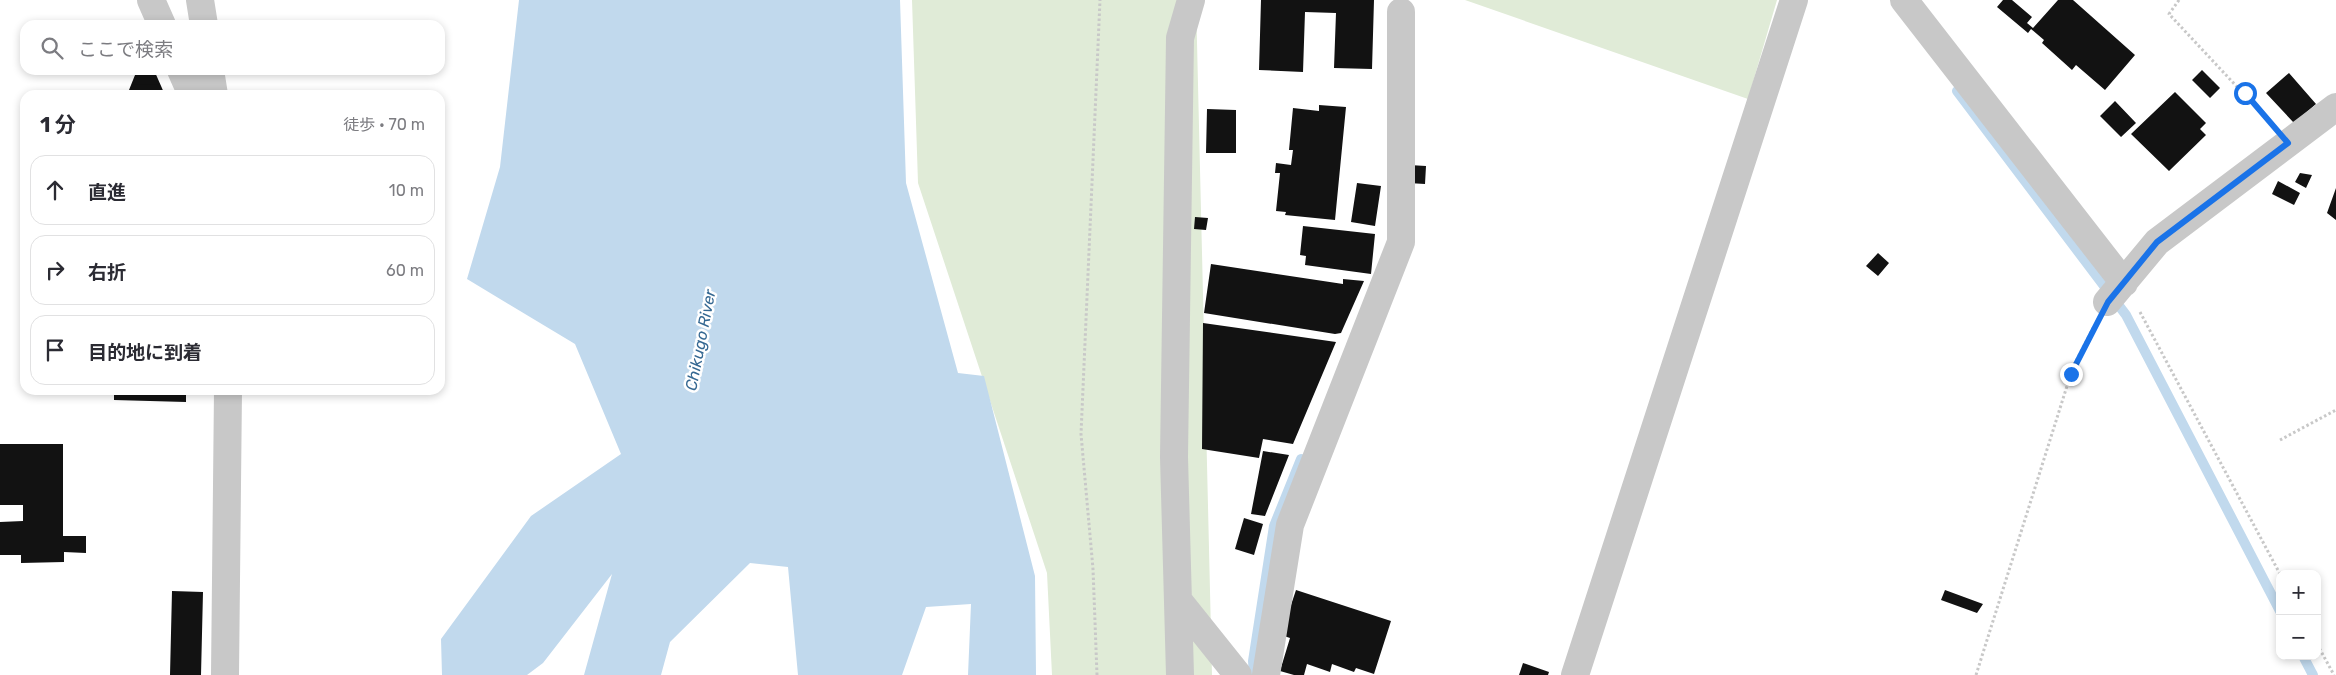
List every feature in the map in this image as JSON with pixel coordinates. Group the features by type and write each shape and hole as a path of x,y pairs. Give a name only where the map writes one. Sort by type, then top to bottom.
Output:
{"street":[{"path":"152,0 160,20"},
{"path":"200,0 203,20"},
{"path":"1180,675 1174,457 1180,38 1191,0"},
{"path":"1575,675 1794,0"},
{"path":"1904,0 2116,292 2157,242 2336,107"},
{"path":"1266,675 1290,525 1402,242 1401,12"},
{"path":"183,75 190,90"},
{"path":"211,75 213,90"},
{"path":"224,675 228,395"},
{"path":"1178,600 1238,675"}],"path":[{"path":"1097,675 1094,569 1081,434 1100,0"},
{"path":"2179,0 2169,14 2245,93 2288,143"},
{"path":"1976,675 2073,366 2116,292 2278,570"},
{"path":"2280,440 2336,410"},
{"path":"2321,651 2334,675"}],"green space":[{"path":"912,0 1196,0 1212,675 1052,675 1047,573 918,183"},
{"path":"1465,0 1777,0 1748,99"}],"water":[{"name":"Chikugo River","path":"519,0 900,0 906,183 958,373 984,376 1035,576 1036,675 968,675 971,604 926,607 902,675 798,675 788,567 750,563 670,642 661,675 584,675 612,574 543,663 527,675 442,675 441,639 531,516 621,454 575,344 467,279 500,167"}],"building":[{"path":"1261,0 1374,0 1372,69 1334,68 1336,13 1305,12 1303,72 1259,70"},
{"path":"2003,0 2012,0 2032,17 2027,23 2033,28 2058,0 2073,0 2135,55 2105,90 2076,65 2072,70 2042,43 2044,40 2031,29 2028,33 1997,7"},
{"path":"2202,70 2220,88 2210,98 2192,80"},
{"path":"2289,73 2316,104 2294,123 2266,93"},
{"path":"135,75 156,75 163,90 129,90"},
{"path":"2175,92 2206,123 2200,129 2206,135 2169,171 2131,134"},
{"path":"2115,101 2136,123 2121,137 2100,116"},
{"path":"1319,105 1346,107 1335,220 1285,215 1286,212 1276,211 1280,173 1275,173 1276,163 1291,165 1293,150 1289,150 1293,108 1319,111"},
{"path":"1207,109 1236,110 1236,153 1206,153"},
{"path":"1409,165 1426,166 1425,184 1408,183"},
{"path":"2300,173 2312,175 2306,188 2295,182"},
{"path":"2278,181 2300,193 2294,205 2272,194"},
{"path":"1357,183 1381,186 1375,226 1351,222"},
{"path":"2336,188 2336,220 2327,213"},
{"path":"1195,217 1208,218 1206,230 1194,229"},
{"path":"1303,226 1375,234 1371,274 1305,265 1306,256 1300,255"},
{"path":"1878,253 1889,263 1878,276 1866,266"},
{"path":"1211,264 1343,284 1343,279 1364,281 1341,333 1335,334 1204,313"},
{"path":"1203,323 1336,342 1293,444 1263,439 1259,458 1202,449"},
{"path":"114,395 186,395 186,402 114,400"},
{"path":"0,444 63,444 63,536 86,536 86,553 64,552 64,562 21,563 21,555 0,555 0,522 23,521 23,505 0,505"},
{"path":"1263,451 1289,455 1265,516 1251,514"},
{"path":"1244,518 1263,524 1254,555 1235,549"},
{"path":"1296,590 1391,621 1374,674 1356,668 1354,672 1332,664 1330,672 1307,664 1304,675 1294,675 1280,671 1290,638 1281,635"},
{"path":"1945,590 1983,604 1977,613 1941,600"},
{"path":"172,591 203,592 201,675 170,675"},
{"path":"1523,663 1549,672 1548,675 1519,675"}],"waterway":[{"path":"1957,91 2126,315 2276,603"},
{"path":"1254,675 1253,661 1274,526 1301,459"},
{"path":"2305,660 2313,675"}],"route":[{"path":"2071,374 2073,366 2108,302 2157,242 2288,143 2245,93"}]}
